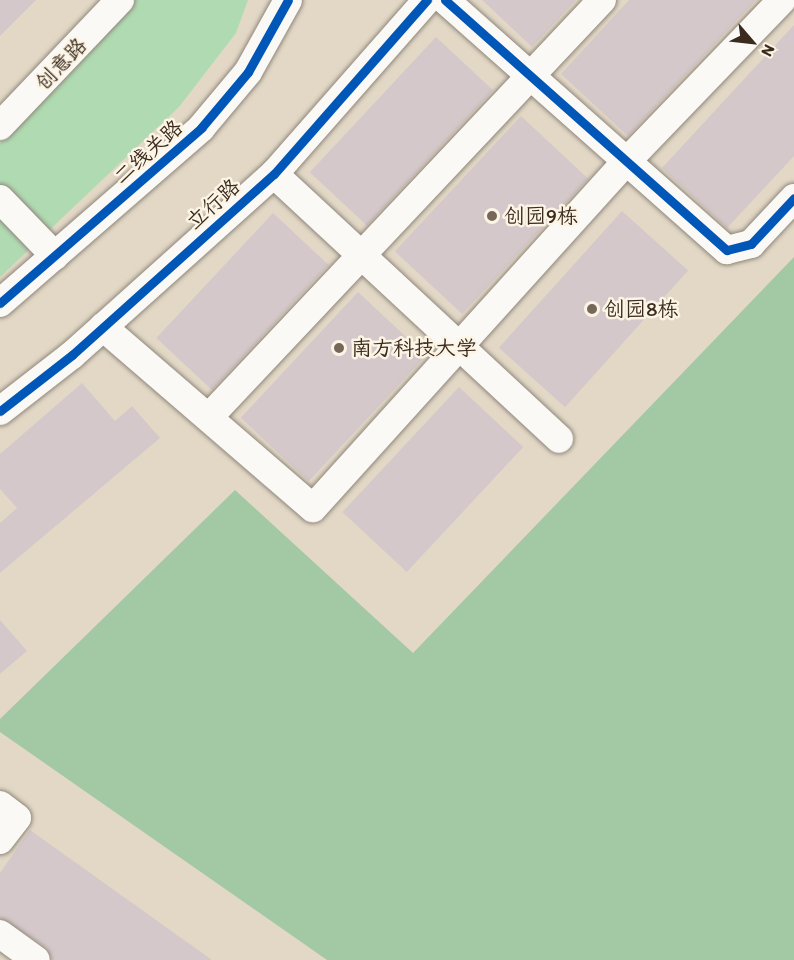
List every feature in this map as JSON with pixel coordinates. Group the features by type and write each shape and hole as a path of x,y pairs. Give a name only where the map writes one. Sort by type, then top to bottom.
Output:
{"street":[{"name":"创意路","path":"0,126 120,0"},
{"name":"二线关路","path":"0,303 218,110 261,52 288,0"},
{"name":"立行路","path":"0,411 103,327 274,174 427,0"},
{"path":"445,0 727,250 751,244 794,198"},
{"path":"209,417 359,254 602,0"},
{"path":"103,327 313,508 627,161 784,0 794,8"},
{"path":"274,174 559,438"},
{"path":"0,199 55,256"},
{"path":"0,805 17,818 0,840"},
{"path":"0,934 36,960"}],"green space":[{"path":"131,0 248,0 236,33 179,107 0,277 0,143"},
{"path":"794,257 794,960 327,960 0,732 0,719 235,490 413,653"}],"building":[{"path":"0,0 36,0 0,36"},
{"path":"482,0 576,0 532,47"},
{"path":"629,0 756,0 628,136 561,74"},
{"path":"794,25 794,156 727,228 662,168"},
{"path":"436,37 493,90 367,225 310,172"},
{"name":"创园9栋","path":"521,116 588,179 462,314 395,251"},
{"name":"创园8栋","path":"622,211 688,271 565,407 499,348"},
{"path":"273,213 329,265 212,390 156,338"},
{"path":"358,292 426,355 309,481 241,418"},
{"path":"82,383 115,421 132,406 160,438 0,573 0,523 17,508 0,489 0,454"},
{"path":"459,387 523,447 407,572 342,512"},
{"path":"0,620 27,651 0,674"},
{"path":"30,830 212,960 52,960 46,947 0,918 0,873"}],"cycle path":[{"path":"0,303 201,128 248,72 288,0"},
{"path":"0,411 72,355 274,174 427,0"},
{"path":"445,0 727,250 751,244 794,198"}],"place":[{"name":"创园9栋","path":"492,216"},
{"name":"创园8栋","path":"592,309"},
{"name":"南方科技大学","path":"339,348"}]}
